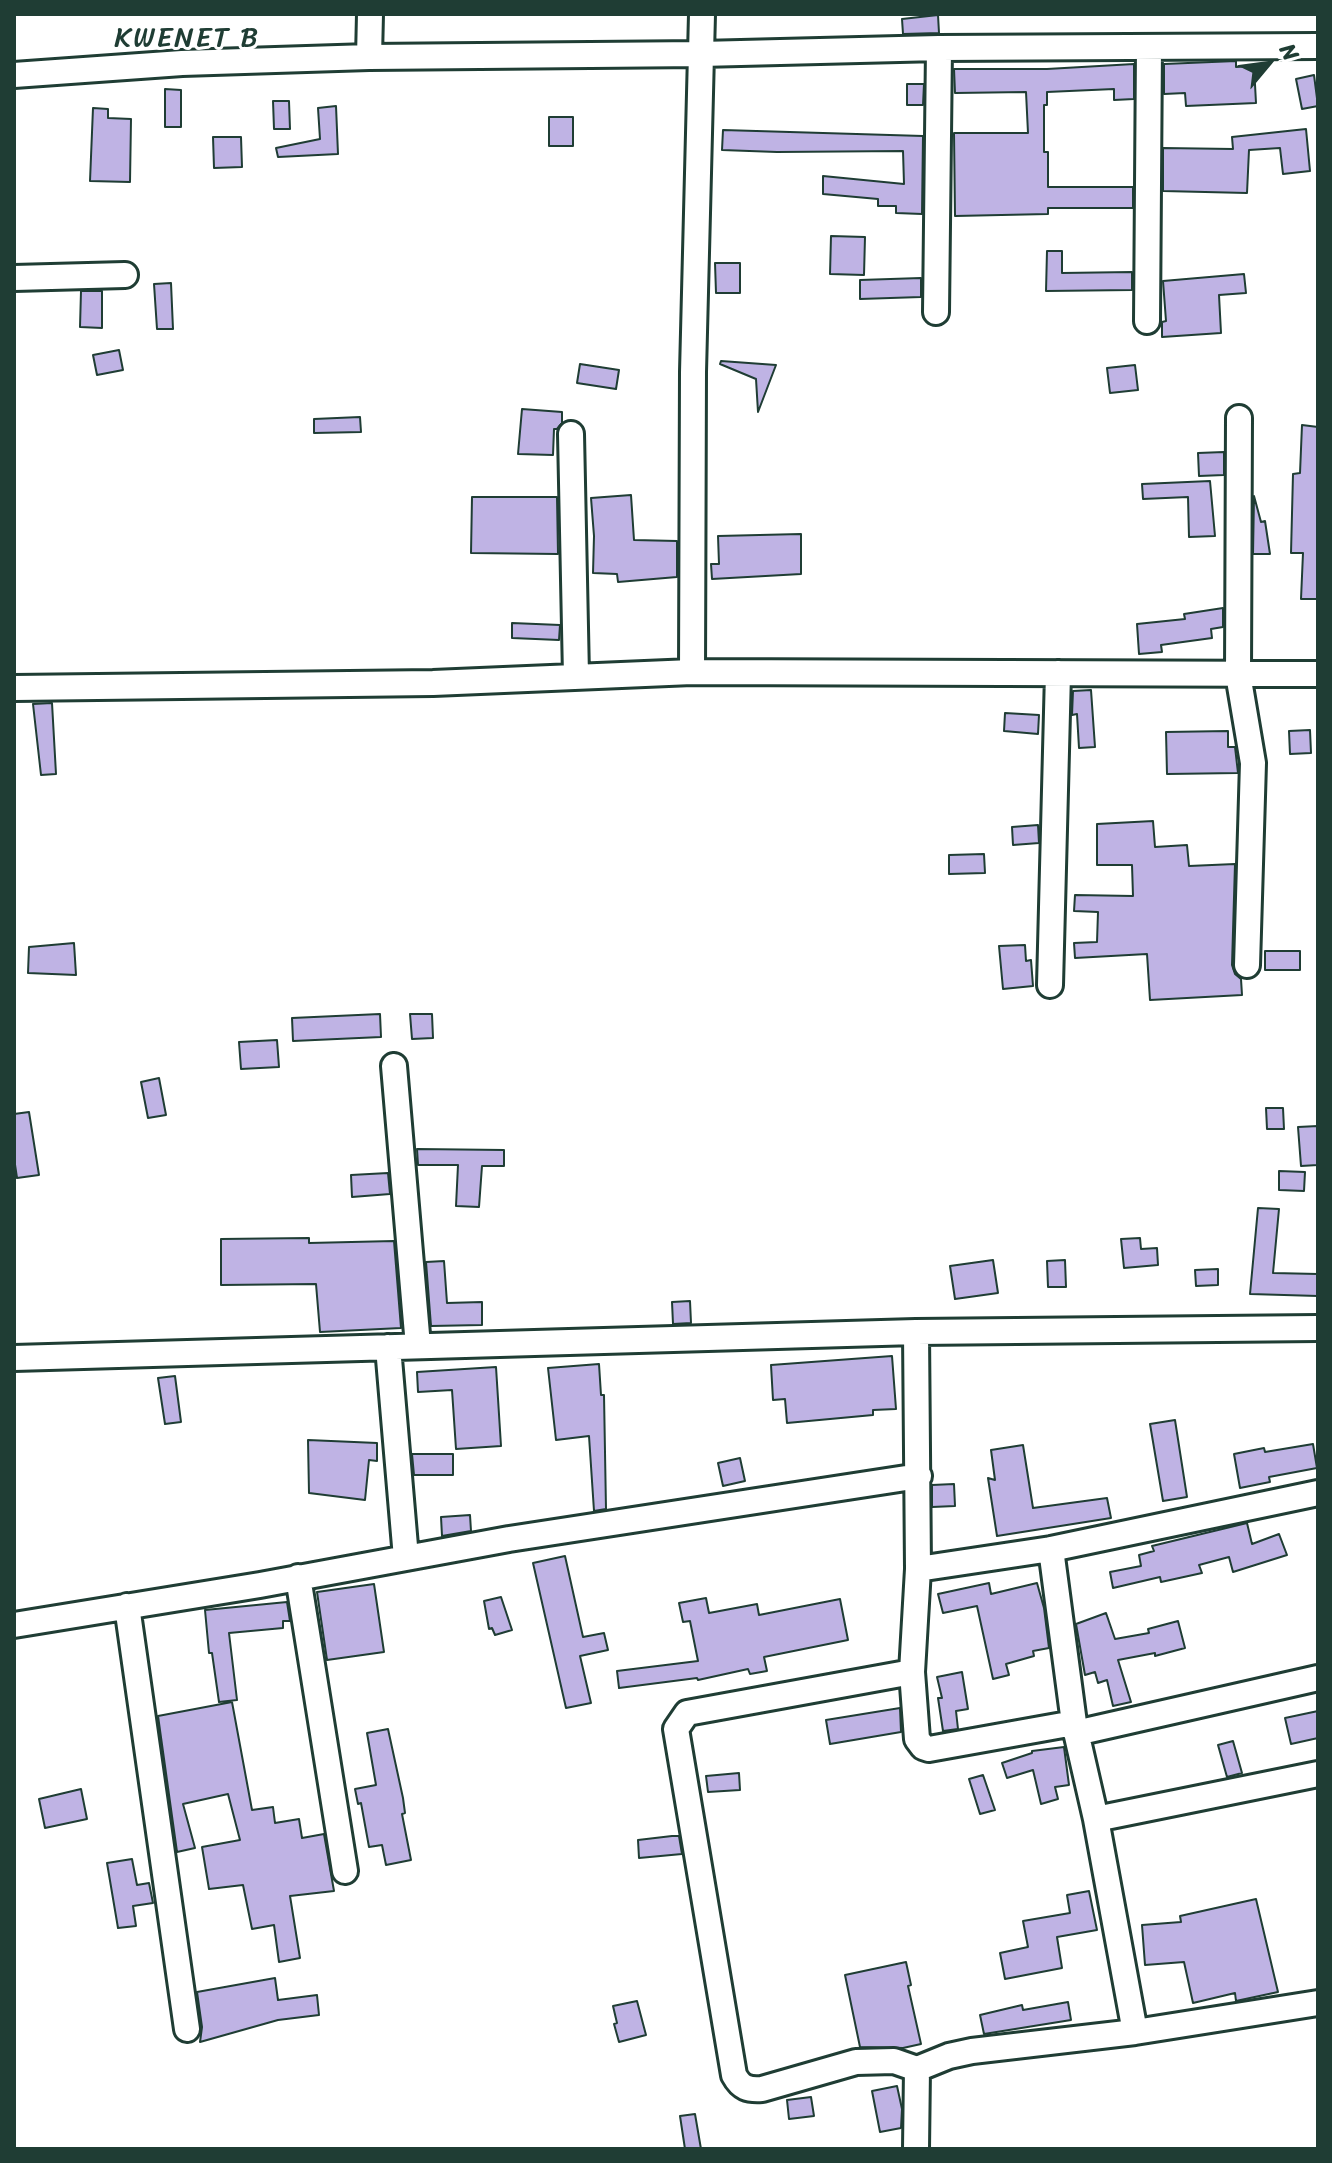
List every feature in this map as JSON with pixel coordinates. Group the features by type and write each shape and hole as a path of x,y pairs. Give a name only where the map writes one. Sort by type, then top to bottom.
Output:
{"street":[{"path":"369,57 370,14"},
{"path":"692,672 693,372 702,14"},
{"path":"14,75 182,63 369,57 1318,46"},
{"path":"1147,321 1149,47"},
{"path":"936,312 939,48"},
{"path":"14,278 125,275"},
{"path":"1239,418 1238,674 1253,763 1247,965"},
{"path":"571,434 576,676"},
{"path":"14,688 433,683 692,672 1318,674"},
{"path":"1050,985 1058,673"},
{"path":"394,1066 418,1346"},
{"path":"14,1358 916,1332 1318,1328"},
{"path":"916,1332 918,1569 912,1672 917,1739 926,1748 1075,1728 1318,1678"},
{"path":"388,1347 406,1558"},
{"path":"14,1625 406,1558 919,1476"},
{"path":"918,1569 1051,1549 1318,1493"},
{"path":"1051,1549 1075,1728 1096,1819 1135,2032"},
{"path":"298,1577 345,1871"},
{"path":"127,1606 187,2029"},
{"path":"912,1672 687,1713 676,1729 738,2084 745,2089 762,2089 856,2062 894,2061 917,2069 949,2056 972,2051 1135,2032 1318,2003"},
{"path":"1096,1819 1318,1774"},
{"path":"916,2149 917,2069"}],"building":[{"path":"938,15 939,33 903,34 902,19"},
{"path":"1236,61 1236,67 1254,66 1256,103 1186,106 1185,93 1164,94 1164,64"},
{"path":"1134,64 1134,99 1114,100 1114,89 1047,92 1047,105 1044,105 1048,187 1133,187 1133,208 1048,208 1048,214 955,216 954,133 1028,133 1026,92 955,93 954,69 1047,69"},
{"path":"1314,75 1318,106 1302,109 1296,79"},
{"path":"907,84 924,84 923,105 907,105"},
{"path":"165,89 181,90 181,127 165,127"},
{"path":"273,101 289,101 290,129 274,129"},
{"path":"336,106 338,154 278,157 276,148 320,139 318,108"},
{"path":"93,108 108,109 108,118 131,119 130,182 90,181"},
{"path":"549,117 573,117 573,146 549,146"},
{"path":"1306,129 1310,171 1283,174 1280,148 1249,150 1247,193 1163,191 1163,148 1233,149 1232,137"},
{"path":"723,130 923,136 922,214 896,213 896,206 878,206 878,199 823,194 823,176 904,184 903,151 722,150"},
{"path":"213,137 241,137 242,167 214,168"},
{"path":"831,236 865,237 864,275 830,274"},
{"path":"1047,251 1062,251 1062,273 1132,272 1132,290 1046,291"},
{"path":"715,263 740,263 740,293 716,293"},
{"path":"1244,274 1246,293 1219,295 1221,333 1162,337 1162,322 1166,321 1163,281"},
{"path":"921,278 921,297 860,299 860,280"},
{"path":"171,283 173,329 157,329 154,284"},
{"path":"81,291 102,291 102,328 80,327"},
{"path":"119,350 123,370 97,375 93,355"},
{"path":"721,361 776,365 758,412 756,379 720,364"},
{"path":"580,364 619,370 616,389 577,383"},
{"path":"1135,365 1138,390 1110,393 1107,368"},
{"path":"522,409 562,412 562,423 554,429 553,455 518,454"},
{"path":"360,417 361,432 314,433 314,419"},
{"path":"1302,425 1318,427 1318,599 1301,599 1303,553 1291,553 1293,474 1300,473"},
{"path":"1224,452 1224,475 1199,476 1198,453"},
{"path":"1210,481 1215,536 1189,537 1188,497 1143,499 1142,484"},
{"path":"631,495 634,540 677,541 677,577 618,582 617,574 593,573 591,498"},
{"path":"1254,496 1261,522 1265,521 1270,554 1253,554"},
{"path":"472,497 557,497 558,554 471,553"},
{"path":"801,534 801,574 712,579 711,564 719,564 718,536"},
{"path":"1223,608 1223,627 1211,629 1212,638 1161,645 1162,652 1139,654 1137,624 1185,619 1184,614"},
{"path":"512,623 560,625 559,640 512,638"},
{"path":"1091,690 1095,747 1079,748 1077,714 1072,715 1073,691"},
{"path":"52,703 56,774 41,775 33,704"},
{"path":"1005,713 1039,715 1038,734 1004,731"},
{"path":"1310,730 1311,753 1290,754 1289,731"},
{"path":"1228,731 1228,747 1235,747 1238,773 1167,774 1166,732"},
{"path":"1153,821 1155,847 1187,845 1189,866 1235,864 1232,965 1241,979 1242,995 1150,1000 1147,954 1075,958 1074,943 1097,942 1098,912 1074,911 1075,895 1133,896 1132,865 1097,865 1097,824"},
{"path":"1038,825 1039,843 1013,845 1012,827"},
{"path":"984,854 985,873 949,874 949,855"},
{"path":"74,943 76,975 28,973 29,947"},
{"path":"1025,945 1026,961 1031,960 1033,986 1003,989 999,946"},
{"path":"1265,951 1300,951 1300,970 1265,970"},
{"path":"380,1014 381,1037 293,1041 292,1018"},
{"path":"410,1014 432,1014 433,1038 412,1039"},
{"path":"277,1040 279,1067 241,1069 239,1042"},
{"path":"159,1078 166,1115 148,1118 141,1082"},
{"path":"1266,1108 1283,1108 1284,1129 1267,1129"},
{"path":"29,1112 39,1175 17,1178 14,1114"},
{"path":"1318,1126 1318,1165 1301,1166 1298,1127"},
{"path":"417,1149 504,1150 504,1166 482,1166 479,1207 456,1206 458,1165 418,1165"},
{"path":"1279,1171 1305,1172 1304,1191 1279,1190"},
{"path":"388,1173 390,1194 352,1197 351,1175"},
{"path":"1258,1208 1279,1209 1273,1273 1318,1274 1318,1296 1250,1294"},
{"path":"309,1238 309,1243 394,1241 401,1328 320,1332 316,1284 221,1285 221,1239"},
{"path":"1140,1238 1141,1249 1157,1248 1158,1265 1124,1268 1121,1239"},
{"path":"993,1260 998,1293 955,1299 950,1266"},
{"path":"1065,1260 1066,1287 1048,1287 1047,1261"},
{"path":"444,1261 447,1303 482,1302 482,1325 431,1326 426,1262"},
{"path":"1218,1269 1218,1285 1196,1286 1195,1270"},
{"path":"690,1301 691,1323 673,1324 672,1302"},
{"path":"892,1356 896,1409 873,1410 873,1415 787,1423 785,1399 773,1400 771,1365"},
{"path":"599,1364 601,1395 604,1395 606,1509 594,1511 589,1436 556,1440 548,1368"},
{"path":"496,1367 501,1446 456,1449 452,1390 418,1392 417,1372"},
{"path":"175,1376 181,1422 165,1424 158,1378"},
{"path":"1175,1420 1187,1497 1163,1501 1150,1424"},
{"path":"308,1440 377,1443 377,1461 369,1460 365,1500 309,1493"},
{"path":"1313,1444 1317,1468 1269,1477 1270,1482 1240,1488 1234,1454"},
{"path":"1023,1445 1033,1508 1107,1498 1111,1518 997,1536 988,1478 995,1480 991,1450"},
{"path":"412,1454 453,1454 453,1475 414,1475"},
{"path":"740,1458 745,1481 723,1486 718,1463"},
{"path":"954,1484 955,1506 932,1507 932,1485"},
{"path":"470,1515 471,1531 442,1536 441,1517"},
{"path":"1247,1523 1252,1544 1279,1534 1287,1555 1233,1572 1229,1557 1199,1565 1202,1573 1161,1582 1160,1577 1113,1588 1110,1572 1141,1566 1139,1555 1154,1551 1152,1546"},
{"path":"565,1556 583,1637 604,1633 608,1650 580,1656 591,1703 566,1708 533,1563"},
{"path":"989,1583 991,1594 1037,1583 1049,1648 1033,1651 1034,1656 1006,1664 1009,1675 993,1679 977,1606 943,1613 938,1594"},
{"path":"374,1584 384,1652 327,1660 317,1592"},
{"path":"501,1597 512,1630 495,1635 492,1628 489,1629 484,1601"},
{"path":"706,1598 709,1613 757,1604 759,1615 840,1599 848,1640 764,1657 767,1671 750,1674 748,1669 698,1680 619,1688 617,1671 698,1661 690,1621 683,1622 679,1603"},
{"path":"287,1602 290,1621 283,1621 283,1628 229,1633 237,1700 219,1702 212,1653 209,1653 205,1610"},
{"path":"1106,1613 1115,1639 1149,1633 1148,1629 1178,1621 1185,1648 1155,1656 1155,1653 1118,1660 1131,1702 1113,1706 1107,1680 1098,1683 1095,1672 1085,1675 1076,1624"},
{"path":"962,1672 968,1709 956,1711 958,1729 943,1731 938,1698 942,1698 937,1677"},
{"path":"232,1702 252,1810 273,1807 275,1823 299,1819 302,1838 324,1834 334,1891 290,1896 300,1958 279,1962 274,1925 252,1929 243,1885 209,1889 202,1847 240,1840 228,1794 183,1804 195,1848 177,1852 158,1716"},
{"path":"900,1708 901,1732 830,1744 826,1720"},
{"path":"1318,1711 1318,1738 1291,1744 1285,1718"},
{"path":"388,1729 403,1798 405,1813 402,1814 411,1860 386,1865 382,1845 369,1847 361,1803 358,1804 355,1789 376,1785 367,1733"},
{"path":"1233,1741 1242,1773 1227,1777 1218,1745"},
{"path":"1064,1747 1069,1785 1055,1787 1058,1799 1041,1804 1033,1770 1007,1778 1002,1763 1032,1751"},
{"path":"739,1773 740,1790 708,1792 706,1776"},
{"path":"983,1775 995,1810 980,1814 969,1779"},
{"path":"81,1789 87,1819 45,1828 39,1799"},
{"path":"679,1836 682,1854 639,1858 638,1840"},
{"path":"132,1859 137,1885 149,1883 153,1903 133,1906 136,1926 118,1928 107,1863"},
{"path":"1089,1891 1097,1930 1057,1937 1062,1968 1005,1979 1000,1953 1028,1947 1023,1921 1070,1913 1067,1895"},
{"path":"1256,1899 1278,1992 1236,2001 1235,1993 1193,2003 1184,1962 1145,1965 1142,1925 1181,1922 1180,1916"},
{"path":"906,1962 921,2044 903,2048 860,2047 845,1975"},
{"path":"275,1978 278,2000 317,1995 319,2015 278,2020 200,2042 202,2027 197,1992"},
{"path":"637,2001 646,2035 619,2042 613,2006"},
{"path":"1068,2002 1071,2020 984,2034 980,2015 1022,2005 1023,2010"},
{"path":"897,2086 902,2109 901,2128 880,2132 872,2091"},
{"path":"811,2097 814,2116 789,2119 787,2100"},
{"path":"695,2114 701,2149 685,2149 680,2116"}],"district":[{"name":"KWENET B","path":"187,39"}]}
